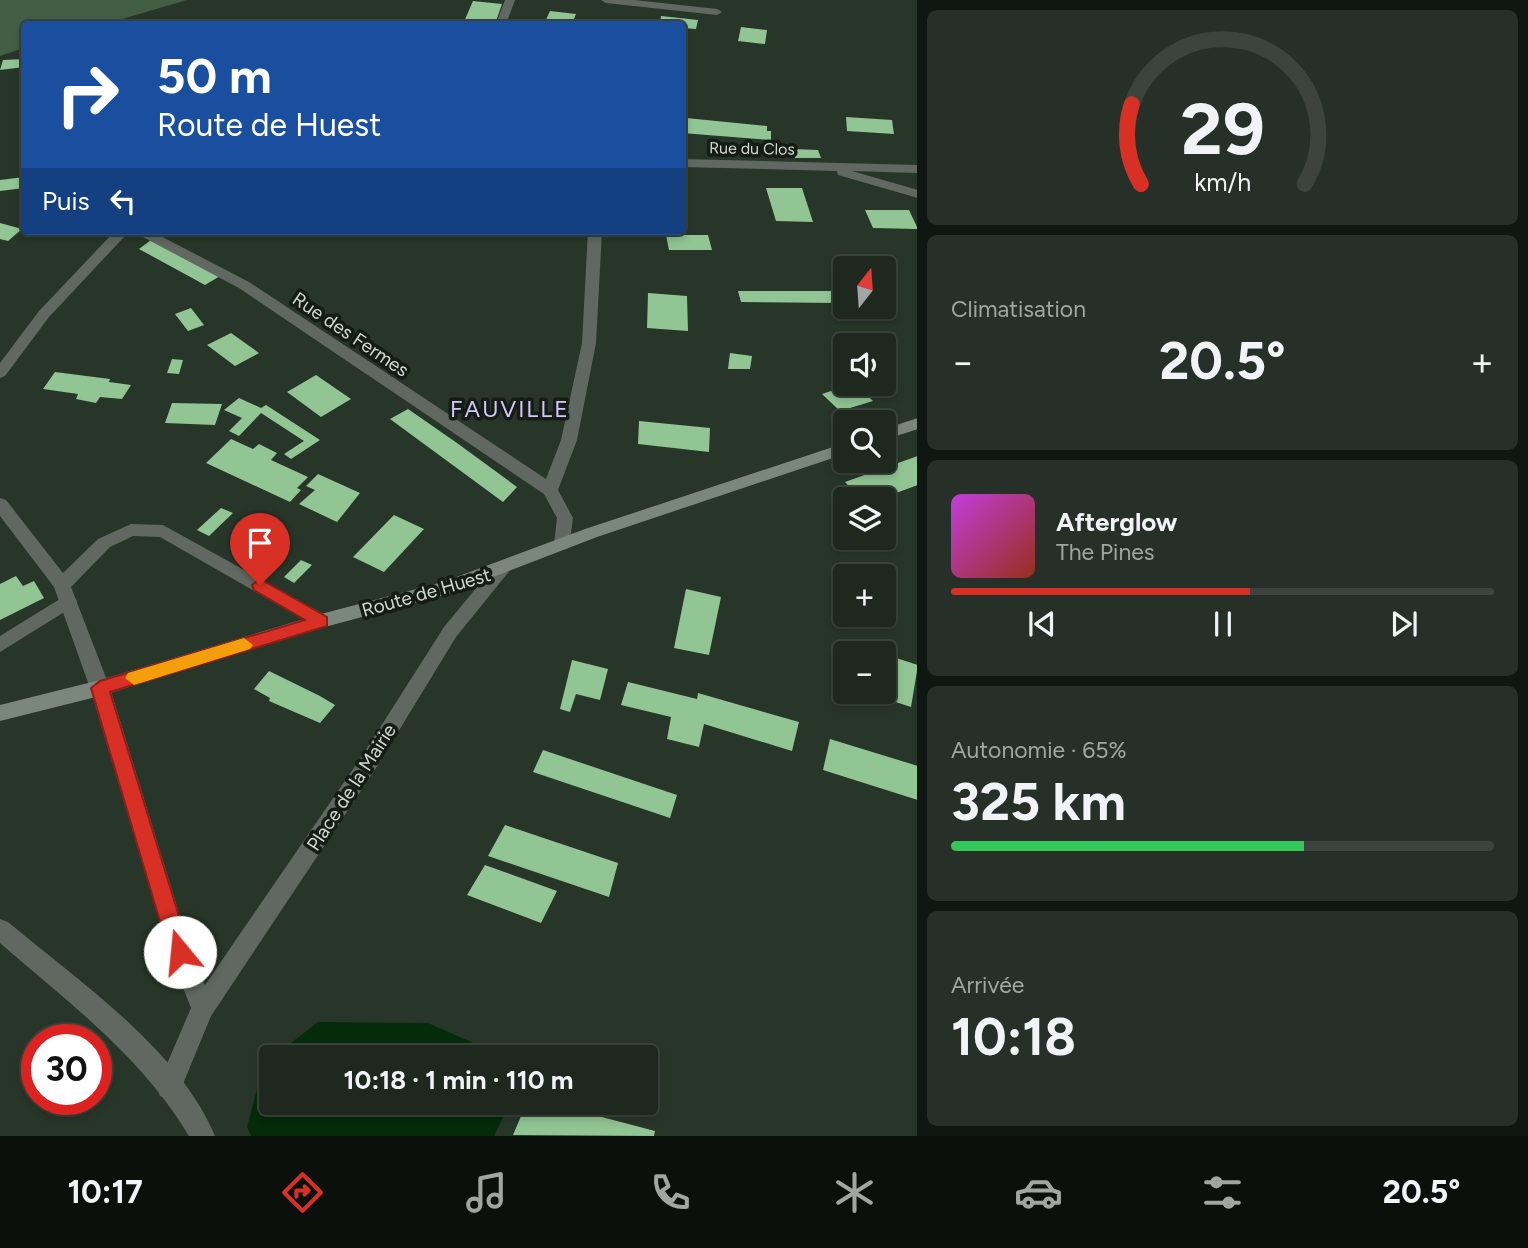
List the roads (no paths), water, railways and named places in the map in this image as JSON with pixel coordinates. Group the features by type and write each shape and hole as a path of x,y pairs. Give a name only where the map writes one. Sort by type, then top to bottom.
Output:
{"main road":[{"path":"896,431 917,423"},
{"name":"Route de Huest","path":"0,713 100,688 321,621 446,588 563,544 833,452"}],"street":[{"path":"503,21 510,0"},
{"path":"606,0 717,12"},
{"name":"Rue du Clos","path":"686,163 917,169"},
{"name":"Rue du Clos","path":"822,165 917,194"},
{"path":"0,373 44,314 121,235"},
{"name":"Rue des Fermes","path":"149,235 244,285 550,490"},
{"path":"563,544 565,518 550,490 569,440 589,343 595,235"},
{"path":"0,504 65,593 100,688 180,952 203,1008"},
{"path":"0,645 65,593 104,543 131,530 163,531 321,621"},
{"name":"Place de la Mairie","path":"169,1087 203,1008 369,762 450,632 502,569"},
{"path":"0,929 144,1055 194,1118 203,1136"}],"district":[{"name":"FAUVILLE","path":"510,409"}]}
